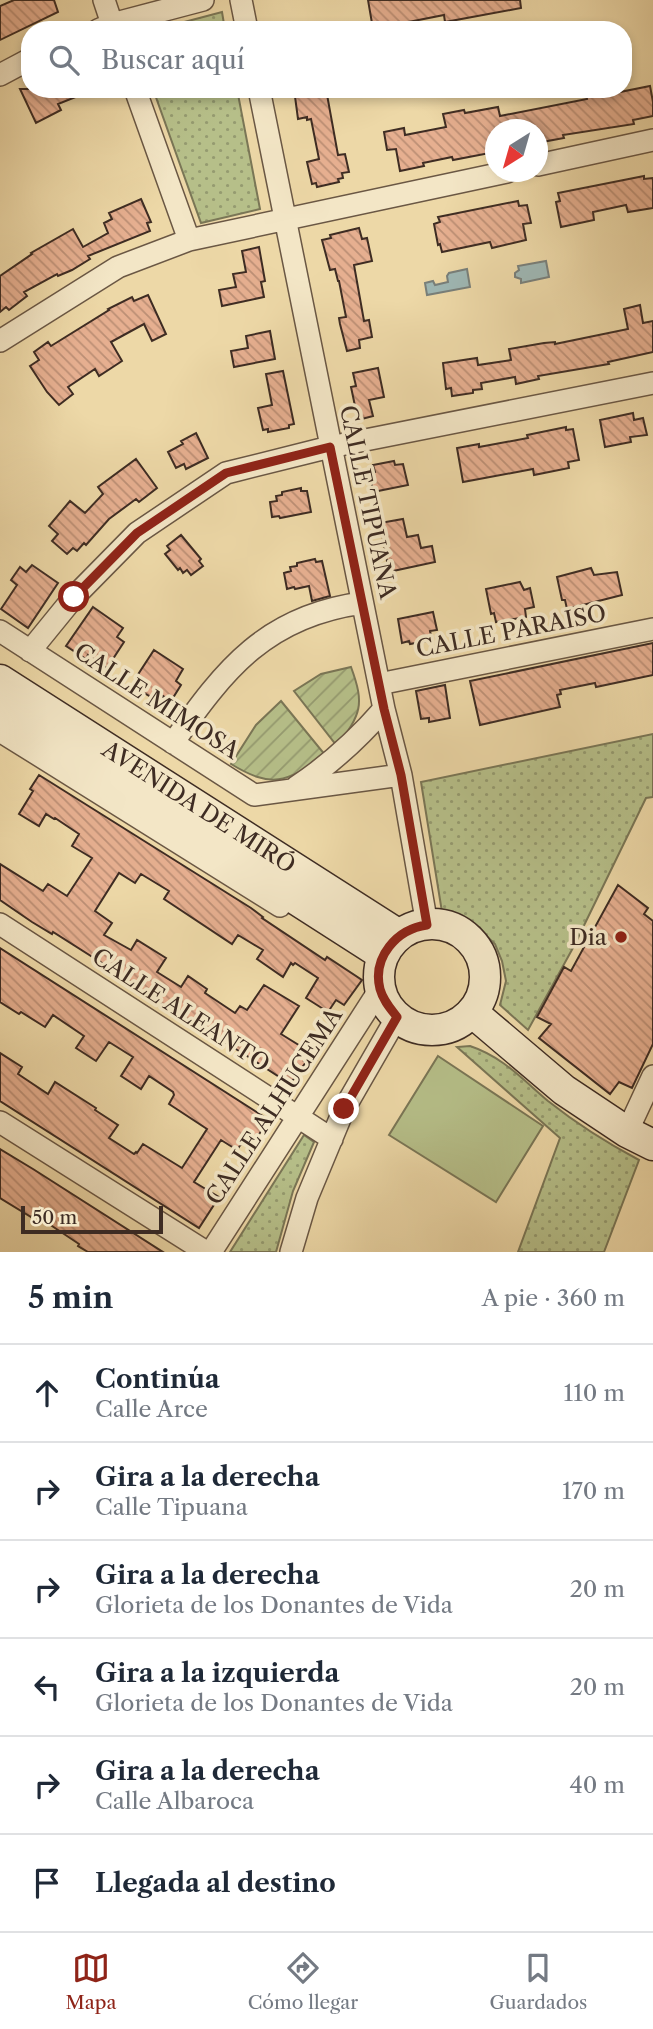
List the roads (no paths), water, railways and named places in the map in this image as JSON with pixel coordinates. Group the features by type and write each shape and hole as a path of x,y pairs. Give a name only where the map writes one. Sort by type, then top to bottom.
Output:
{"main road":[{"name":"AVENIDA DE MIRÓ","path":"0,680 394,954"},
{"name":"AVENIDA DE MIRÓ","path":"0,710 394,954"},
{"path":"432,924 450,927 465,935 477,948 484,964 482,998 472,1012 460,1023 444,1030 411,1026 397,1017 386,1004 394,954 432,924"},
{"path":"472,1012 564,1090 640,1139"}],"street":[{"path":"104,0 107,21"},
{"path":"132,21 204,0"},
{"path":"241,0 245,21"},
{"path":"0,75 21,64"},
{"path":"138,98 189,240"},
{"name":"CALLE TIPUANA","path":"260,98 384,709 401,775 394,954"},
{"path":"548,163 653,140"},
{"path":"0,341 118,267 189,240 485,177"},
{"path":"30,651 74,597 137,533 226,473 330,447 653,383"},
{"path":"173,743 203,700 259,642 297,620 334,607 362,603"},
{"name":"CALLE PARAISO","path":"379,684 653,629"},
{"name":"CALLE MIMOSA","path":"0,631 254,795 401,775"},
{"name":"CALLE MIMOSA","path":"292,790 350,746 384,709"},
{"path":"0,731 394,954"},
{"name":"CALLE ALEANTO","path":"0,924 332,1139"},
{"name":"CALLE ALHUCEMA","path":"209,1252 299,1117 394,954"},
{"path":"291,1252 307,1198 344,1109 397,1017"},
{"path":"640,1139 653,1076"},
{"path":"0,1122 209,1252"}],"water":[{"path":"546,261 549,277 521,283 521,279 515,277 518,266"},
{"path":"467,269 470,287 427,295 425,283 433,281 435,285 448,282 449,273"}],"place":[{"name":"Dia","path":"621,937"}]}
